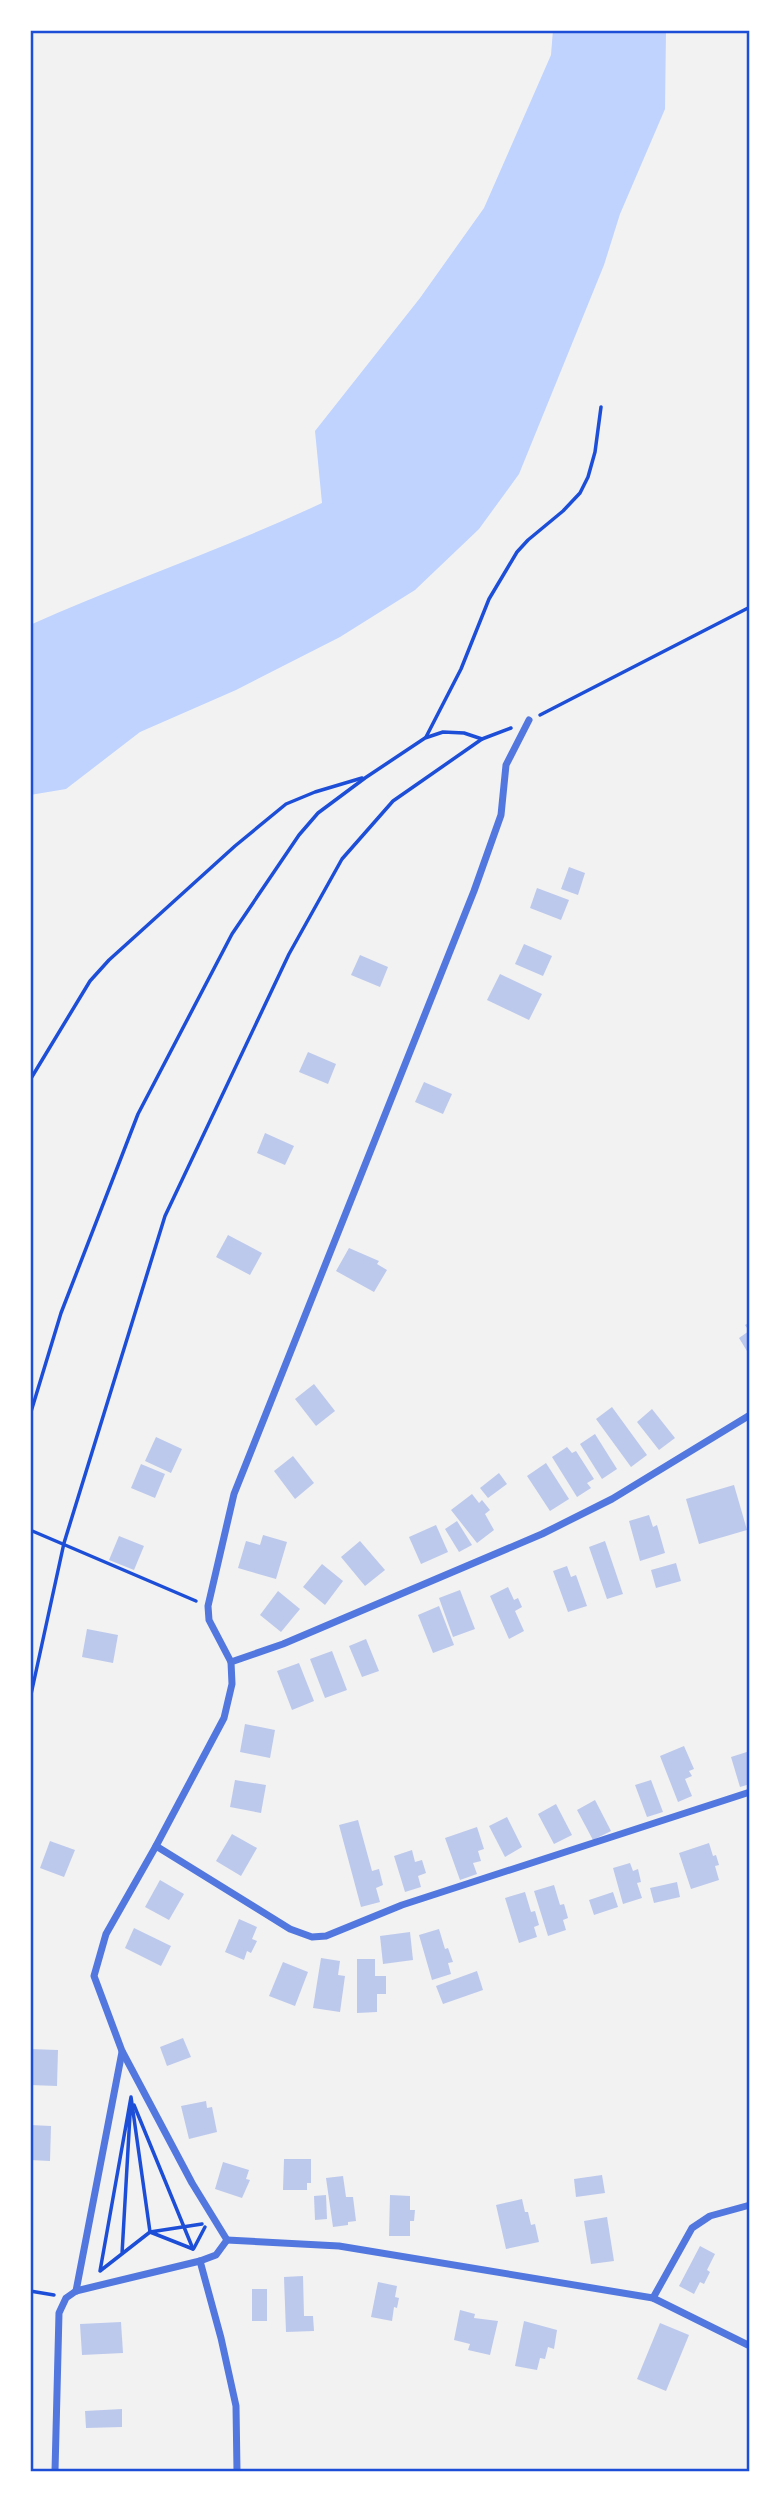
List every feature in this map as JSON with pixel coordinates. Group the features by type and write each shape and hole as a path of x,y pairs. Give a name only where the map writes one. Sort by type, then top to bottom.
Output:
{"street":[{"path":"227,2240 192,2183 122,2051 94,1976 106,1934 224,1718 232,1684 231,1662 209,1620 208,1606 234,1494 474,891 501,815 506,765 530,720"},
{"path":"231,1662 284,1644 542,1534 612,1499 750,1415"},
{"path":"156,1846 290,1929 312,1937 326,1936 402,1905 750,1792"},
{"path":"76,2291 122,2051"},
{"path":"653,2298 692,2228 710,2216 750,2205"},
{"path":"55,2471 59,2313 66,2298 76,2291 200,2261 216,2255 227,2240"},
{"path":"227,2240 338,2246 653,2298 750,2346"},
{"path":"200,2261 236,2406 237,2471"}],"path":[{"path":"425,738 461,669 489,599 517,552 563,512 580,493 595,452 601,407"},
{"path":"30,1699 64,1543 165,1216 289,954 342,859 393,801 482,739 530,720 750,607"},
{"path":"30,1415 61,1313 138,1114 232,934 299,835 318,813 425,738 443,732 464,733 482,739"},
{"path":"30,1080 90,981 109,960 235,846 286,804 315,792 365,778"},
{"path":"30,1530 208,1606"},
{"path":"131,2097 193,2249"},
{"path":"131,2097 150,2232"},
{"path":"131,2097 100,2271 150,2232 206,2224 193,2249"},
{"path":"122,2254 131,2097"},
{"path":"150,2232 193,2249"},
{"path":"30,2291 66,2298"}],"water":[{"path":"553,30 666,30 665,109 620,214 604,265 519,474 479,529 415,590 340,637 236,690 140,732 66,789 30,795 30,625 322,503 315,431 420,298 484,208 551,55"}],"building":[{"path":"569,867 585,873 578,895 561,889"},
{"path":"537,888 569,900 561,920 530,908"},
{"path":"524,944 552,956 543,976 515,964"},
{"path":"360,955 388,967 380,987 351,975"},
{"path":"500,974 542,994 529,1020 487,1000"},
{"path":"308,1052 336,1064 328,1084 299,1072"},
{"path":"424,1082 452,1094 443,1114 415,1102"},
{"path":"265,1133 294,1146 285,1165 257,1153"},
{"path":"228,1235 262,1253 250,1275 216,1257"},
{"path":"349,1248 379,1261 377,1264 387,1270 374,1292 336,1271"},
{"path":"750,1322 750,1356 739,1338 749,1331 745,1325"},
{"path":"314,1384 335,1411 316,1426 295,1399"},
{"path":"612,1407 647,1455 631,1467 596,1419"},
{"path":"652,1409 675,1438 659,1450 637,1422"},
{"path":"595,1434 617,1469 602,1479 580,1444"},
{"path":"156,1437 182,1449 171,1473 145,1461"},
{"path":"567,1447 572,1453 576,1451 594,1479 587,1483 591,1488 577,1497 552,1457"},
{"path":"293,1456 314,1483 295,1499 274,1471"},
{"path":"546,1463 569,1499 550,1511 527,1476"},
{"path":"141,1464 165,1474 155,1498 131,1488"},
{"path":"499,1473 507,1484 488,1498 480,1488"},
{"path":"734,1485 747,1530 699,1544 686,1499"},
{"path":"472,1494 479,1503 482,1500 490,1510 485,1514 494,1530 477,1543 451,1510"},
{"path":"649,1515 653,1527 657,1525 665,1553 640,1561 629,1521"},
{"path":"457,1521 472,1545 459,1552 445,1529"},
{"path":"436,1525 448,1552 421,1564 409,1537"},
{"path":"263,1535 287,1542 276,1579 238,1568 246,1541 260,1545"},
{"path":"119,1536 144,1546 134,1570 109,1560"},
{"path":"360,1541 385,1570 365,1586 341,1557"},
{"path":"605,1541 623,1594 607,1599 589,1547"},
{"path":"676,1563 681,1581 656,1588 651,1570"},
{"path":"322,1564 343,1581 325,1605 303,1587"},
{"path":"567,1566 571,1577 576,1575 587,1606 568,1612 553,1571"},
{"path":"508,1587 514,1600 518,1598 522,1607 515,1611 524,1631 509,1639 490,1596"},
{"path":"460,1590 475,1629 453,1637 439,1598"},
{"path":"278,1591 300,1609 281,1632 260,1615"},
{"path":"439,1606 454,1645 433,1653 418,1615"},
{"path":"87,1629 118,1635 113,1663 82,1657"},
{"path":"366,1639 379,1671 362,1677 349,1646"},
{"path":"332,1651 347,1690 325,1698 310,1659"},
{"path":"299,1663 314,1701 292,1710 277,1671"},
{"path":"245,1724 275,1730 270,1758 240,1752"},
{"path":"684,1746 694,1769 689,1771 692,1776 685,1779 692,1796 678,1802 660,1756"},
{"path":"750,1751 750,1784 740,1787 731,1757"},
{"path":"235,1780 266,1785 261,1813 230,1807"},
{"path":"651,1780 663,1812 647,1817 635,1785"},
{"path":"595,1800 611,1831 593,1840 577,1810"},
{"path":"556,1804 572,1835 554,1844 538,1814"},
{"path":"507,1817 522,1847 505,1857 489,1826"},
{"path":"358,1820 372,1871 379,1869 383,1885 376,1888 380,1902 361,1907 339,1825"},
{"path":"477,1827 484,1849 478,1851 481,1861 473,1863 477,1874 460,1880 445,1838"},
{"path":"232,1834 257,1848 241,1876 216,1861"},
{"path":"50,1841 75,1850 64,1877 40,1868"},
{"path":"709,1843 719,1865 715,1866 719,1880 691,1889 679,1853"},
{"path":"412,1850 415,1862 422,1860 426,1873 418,1876 421,1887 405,1892 394,1856"},
{"path":"630,1863 633,1871 638,1869 641,1882 637,1883 642,1898 623,1904 613,1868"},
{"path":"160,1880 184,1894 169,1920 145,1907"},
{"path":"677,1882 680,1897 654,1903 650,1888"},
{"path":"554,1885 560,1905 564,1904 568,1918 563,1920 566,1930 548,1936 534,1891"},
{"path":"525,1892 531,1912 535,1911 539,1925 534,1927 537,1937 519,1943 505,1898"},
{"path":"613,1892 618,1907 594,1915 589,1900"},
{"path":"239,1919 257,1927 252,1939 257,1941 251,1953 247,1951 244,1960 225,1952"},
{"path":"134,1928 171,1946 161,1966 125,1948"},
{"path":"439,1929 445,1949 448,1948 453,1962 448,1963 451,1974 432,1980 419,1935"},
{"path":"410,1932 413,1960 383,1964 380,1936"},
{"path":"321,1958 340,1961 338,1975 345,1976 340,2012 313,2008"},
{"path":"357,1959 375,1959 375,1976 386,1976 386,1994 377,1994 377,2012 357,2013"},
{"path":"283,1962 308,1972 295,2006 269,1996"},
{"path":"477,1971 483,1990 443,2004 436,1986"},
{"path":"183,2038 191,2057 167,2066 160,2047"},
{"path":"30,2049 58,2050 57,2086 30,2085"},
{"path":"206,2101 207,2108 212,2107 217,2132 189,2139 181,2106"},
{"path":"30,2125 51,2126 50,2161 30,2160"},
{"path":"284,2159 311,2159 311,2183 307,2183 307,2190 283,2190"},
{"path":"223,2162 249,2170 246,2179 250,2180 242,2198 215,2189"},
{"path":"602,2175 605,2193 576,2197 574,2179"},
{"path":"343,2176 346,2197 353,2197 356,2221 333,2227 326,2178"},
{"path":"326,2195 327,2219 315,2220 314,2196"},
{"path":"390,2195 410,2196 410,2210 415,2210 414,2221 410,2221 410,2236 389,2236"},
{"path":"522,2199 531,2225 535,2224 539,2242 506,2249 496,2205"},
{"path":"607,2217 614,2261 591,2264 584,2221"},
{"path":"700,2246 715,2254 704,2284 700,2282 694,2294 679,2286"},
{"path":"303,2276 304,2316 313,2316 314,2331 286,2332 284,2277"},
{"path":"378,2282 397,2286 395,2297 399,2298 397,2308 394,2307 392,2321 371,2317"},
{"path":"252,2289 267,2289 267,2321 252,2321"},
{"path":"460,2310 475,2314 474,2318 498,2321 490,2355 468,2350 470,2344 454,2340"},
{"path":"524,2321 557,2330 554,2349 548,2347 545,2359 540,2358 537,2370 515,2366"},
{"path":"121,2322 123,2353 82,2355 80,2324"},
{"path":"660,2323 689,2335 666,2391 637,2379"},
{"path":"122,2409 122,2427 86,2428 85,2411"}]}
